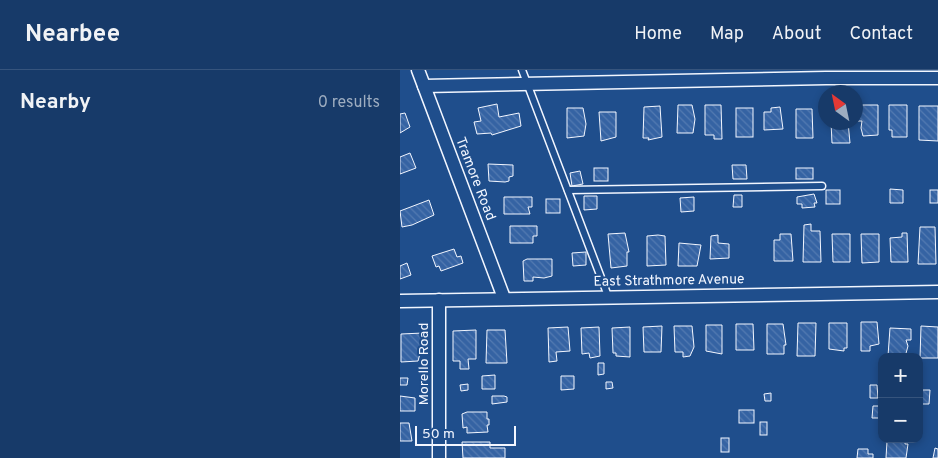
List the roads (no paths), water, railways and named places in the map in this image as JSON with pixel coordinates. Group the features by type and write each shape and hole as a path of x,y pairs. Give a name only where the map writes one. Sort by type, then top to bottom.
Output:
{"street":[{"name":"Tramore Road","path":"418,70 504,298"},
{"path":"424,86 868,74 938,78"},
{"name":"East Strathmore Avenue","path":"400,301 608,296 938,292"},
{"name":"Morello Road","path":"439,300 439,458"}],"lane":[{"path":"522,70 608,296"},
{"path":"568,190 822,186"}]}
